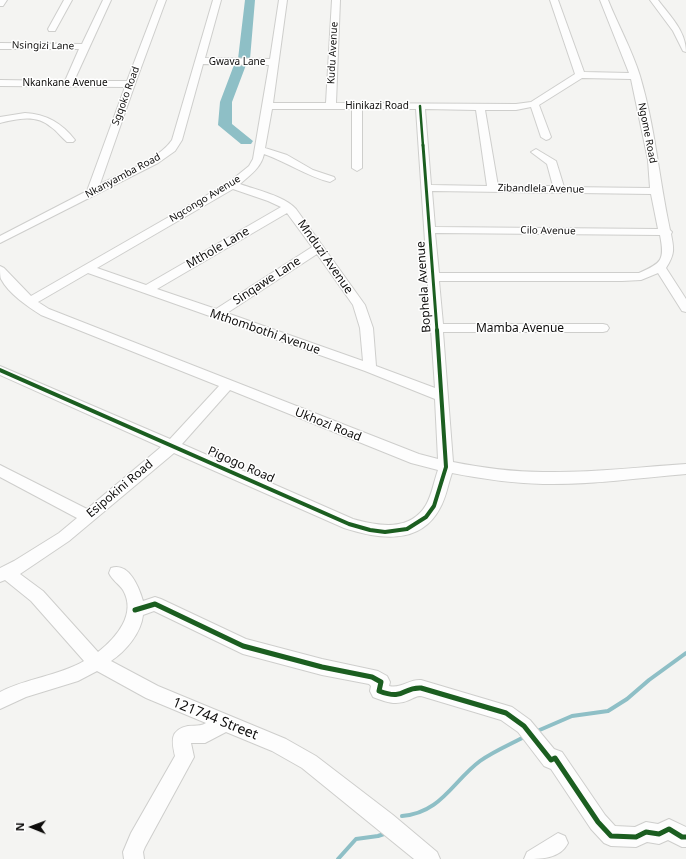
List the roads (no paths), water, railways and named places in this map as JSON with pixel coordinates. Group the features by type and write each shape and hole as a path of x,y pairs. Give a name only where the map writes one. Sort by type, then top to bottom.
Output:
{"street":[{"path":"0,4 3,0"},
{"path":"52,29 68,0"},
{"path":"68,83 107,0"},
{"name":"Sgqoko Road","path":"92,193 130,84 162,0"},
{"name":"Nkanyamba Road","path":"0,240 154,161 171,148 177,140 217,0"},
{"name":"Ngcongo Avenue","path":"29,302 232,185 253,168 258,159 268,106 273,62 283,0"},
{"name":"Kudu Avenue","path":"331,106 336,0"},
{"path":"554,0 580,75 635,76"},
{"name":"Ngome Road","path":"604,0 635,76 653,160 656,191 666,232 668,248 667,258 660,268"},
{"path":"654,0 674,26 686,49"},
{"name":"Nsingizi Lane","path":"0,46 85,47"},
{"name":"Gwava Lane","path":"200,62 273,62"},
{"name":"Hinikazi Road","path":"268,106 516,107 534,104 580,75"},
{"name":"Nkankane Avenue","path":"0,82 130,84"},
{"path":"534,104 546,137"},
{"path":"357,106 357,168"},
{"name":"Bophela Avenue","path":"420,106 446,467"},
{"path":"480,107 494,188"},
{"path":"0,120 19,116 35,116 50,121 70,140"},
{"path":"260,149 283,157 309,172 330,179"},
{"path":"536,152 552,163 559,189"},
{"path":"232,185 289,207"},
{"name":"Zibandlela Avenue","path":"427,188 656,191"},
{"name":"Mnduzi Avenue","path":"289,207 359,305 366,320 370,368"},
{"name":"Mthole Lane","path":"148,289 289,207"},
{"name":"Cilo Avenue","path":"430,230 666,232"},
{"name":"Sinqawe Lane","path":"216,315 318,248"},
{"name":"Mthombothi Avenue","path":"86,268 370,368 442,396"},
{"path":"432,277 622,277 641,276 660,268 686,308"},
{"name":"Ukhozi Road","path":"0,270 10,283 29,302 45,312 395,452 416,459 446,467 508,476 544,478 686,469"},
{"name":"Mamba Avenue","path":"437,328 603,328"},
{"name":"Pigogo Road","path":"0,370 349,524 370,530 385,532 406,529 426,517 434,506 446,467"},
{"name":"Esipokini Road","path":"3,574 46,550 64,537 87,516 172,446 227,385"},
{"path":"0,470 87,516"},
{"path":"0,701 30,688 73,674 96,662 118,646 134,623 135,610 134,596 131,588 118,573"},
{"name":"121744 Street","path":"3,574 37,596 96,662 152,692 279,745 309,762 386,822 430,859"},
{"path":"135,610 155,604 243,646 322,667 372,677 382,682 379,691 390,696 402,694 413,687 421,688 506,714 524,726 551,760 555,758 598,822 611,836 636,837 646,832 659,834 669,829 682,837 686,837"},
{"path":"134,859 133,852 138,840 185,757 181,739 187,735 205,734 226,722"},
{"path":"534,859 558,843"}],"waterway":[{"path":"244,59 250,0"},
{"path":"240,65 226,102 225,125 246,141"},
{"path":"535,732 572,716 608,711 627,699 649,680 686,653"},
{"path":"402,816 415,814 437,803 470,769 480,761 526,736"},
{"path":"338,859 356,839 378,836 387,833"}]}
